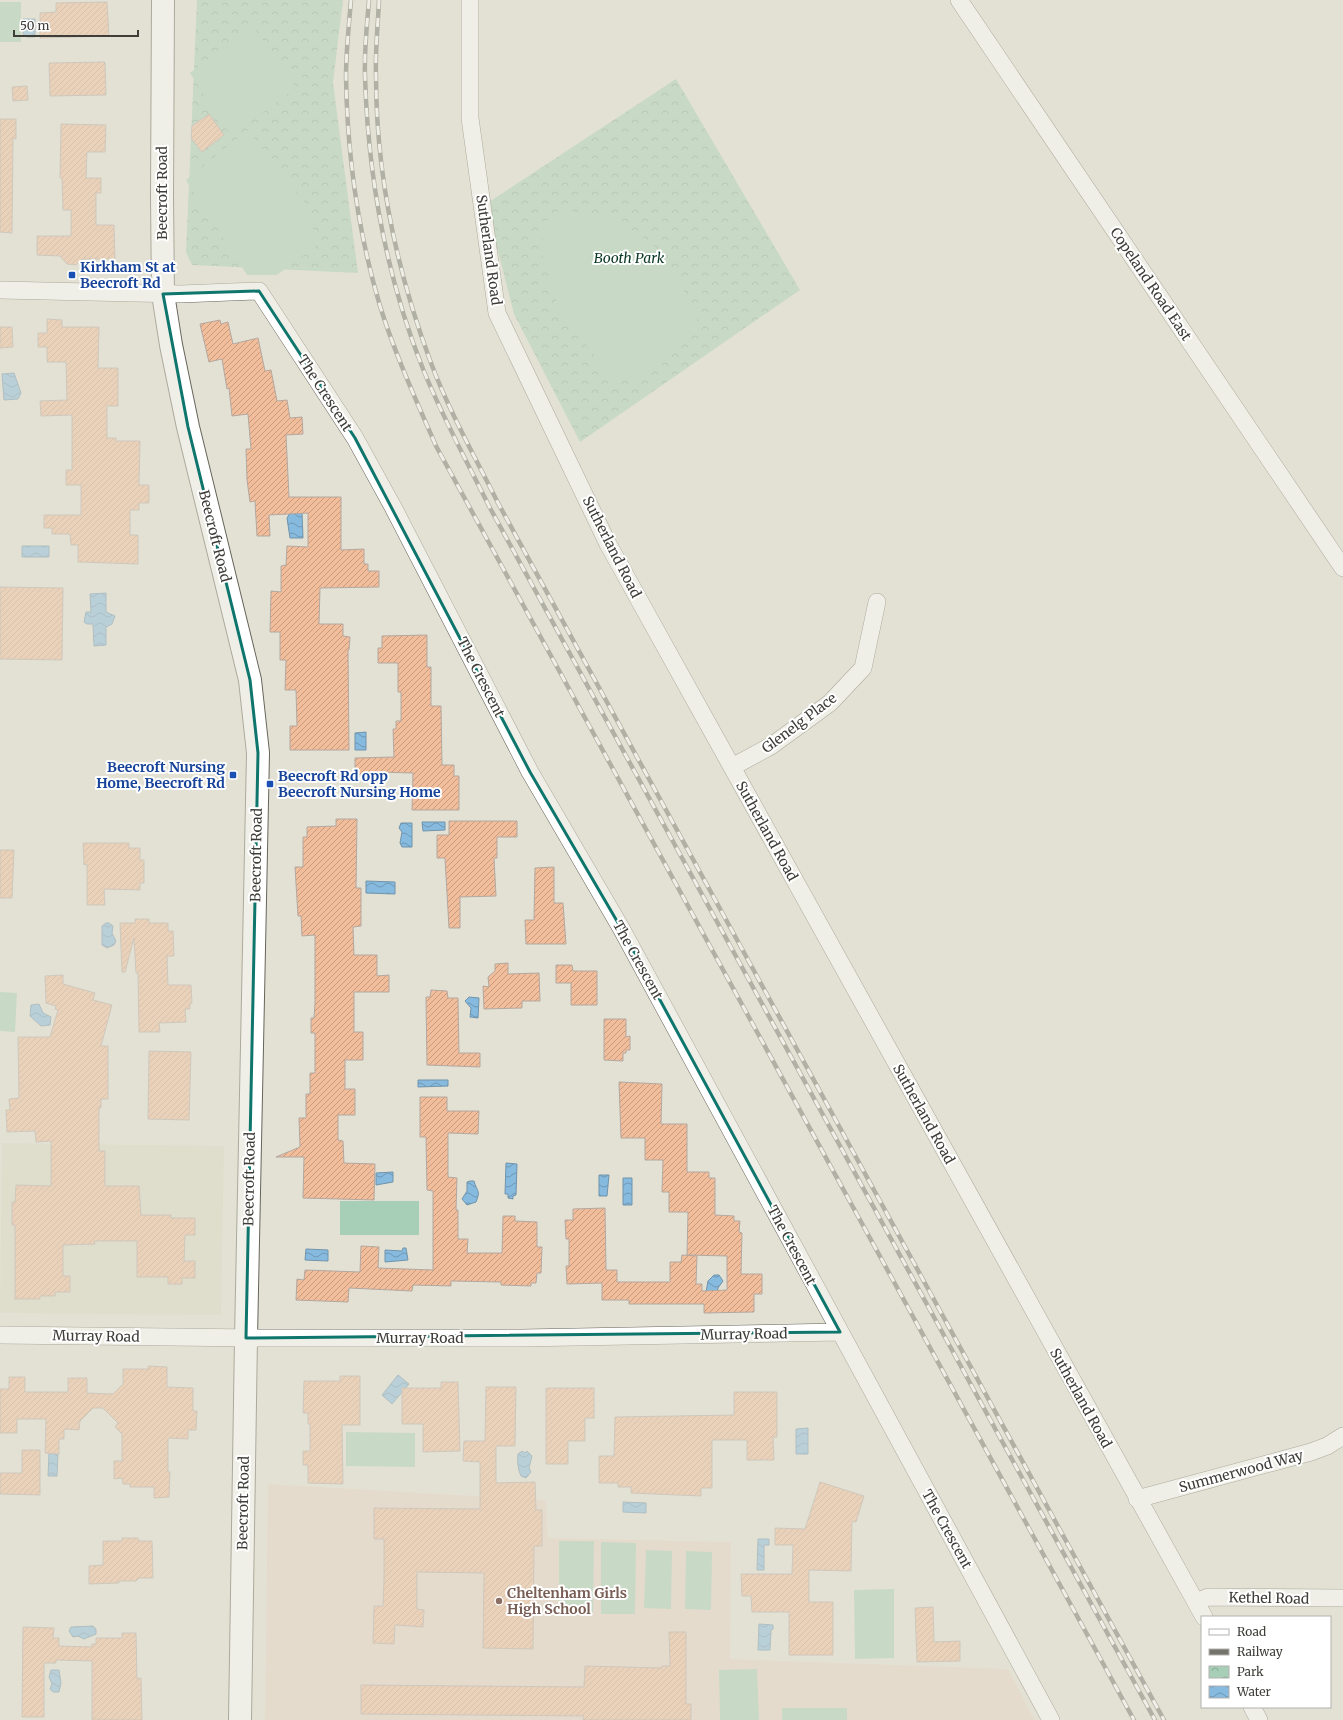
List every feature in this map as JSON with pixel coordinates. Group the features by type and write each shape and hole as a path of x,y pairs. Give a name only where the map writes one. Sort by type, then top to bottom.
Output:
{"main road":[{"name":"Beecroft Road","path":"163,0 163,294 171,345 188,427 250,680 258,753 240,1720"}],"street":[{"name":"Sutherland Road","path":"470,0 470,118 497,313 608,544 1137,1499 1203,1616"},
{"name":"Copeland Road East","path":"959,0 1343,568"},
{"path":"0,290 163,294"},
{"name":"The Crescent","path":"163,294 259,291 355,438 393,507 530,772 621,928 1051,1720"},
{"name":"Glenelg Place","path":"732,767 771,746 830,703 863,668 877,602"},
{"name":"Murray Road","path":"0,1335 246,1338 522,1338 840,1332"},
{"name":"Summerwood Way","path":"1137,1499 1312,1452 1327,1446 1343,1436"},
{"name":"Kethel Road","path":"1196,1602 1208,1597 1343,1598"},
{"path":"1253,1708 1259,1720"}],"highlighted area":[{"path":"259,291 355,438 530,772 621,928 840,1332 246,1338 258,753 250,680 188,427 163,294"}],"shaded area":[{"path":"2,1143 224,1146 221,1315 0,1313"},
{"name":"Cheltenham Girls High School","path":"268,1484 546,1500 548,1538 731,1542 730,1659 1008,1669 1034,1720 265,1720"}],"green space":[{"path":"197,0 343,0 333,83 358,273 192,265 186,252"},
{"path":"0,2 21,2 21,42 0,42"},
{"path":"253,26 296,88 231,136 190,73"},
{"name":"Booth Park","path":"676,79 800,290 580,442 514,314 486,204"},
{"path":"248,130 311,211 315,247 277,275 247,275 186,180"},
{"path":"561,209 610,218 652,243 670,272 700,314 688,337 638,376 611,377 575,331 558,306 543,260 542,225"},
{"path":"0,992 17,993 15,1032 0,1031"},
{"path":"340,1201 419,1201 419,1235 340,1235"},
{"path":"346,1432 415,1433 415,1467 346,1466"},
{"path":"559,1541 594,1541 593,1613 559,1613"},
{"path":"601,1542 636,1543 635,1614 601,1614"},
{"path":"646,1550 672,1551 671,1609 644,1608"},
{"path":"686,1551 712,1552 711,1610 685,1609"},
{"path":"894,1589 894,1658 855,1659 854,1590"},
{"path":"757,1669 759,1720 720,1720 719,1670"},
{"path":"782,1708 847,1708 847,1720 782,1720"}],"water":[{"path":"23,19 35,19 35,37 27,37 23,34"},
{"path":"14,373 21,393 18,399 4,400 2,374"},
{"path":"290,513 302,513 303,538 290,538 287,518"},
{"path":"22,546 49,546 49,557 22,557"},
{"path":"106,593 106,612 115,616 112,624 106,627 106,645 94,646 93,624 87,624 84,622 86,612 91,612 90,594"},
{"path":"366,732 366,750 355,750 355,733"},
{"path":"422,822 445,822 445,830 423,831"},
{"path":"401,823 412,823 412,847 402,847 400,843 402,832 399,828"},
{"path":"366,881 395,882 395,894 366,893"},
{"path":"106,923 113,926 112,933 116,941 114,945 107,948 102,945 102,926"},
{"path":"469,997 479,998 478,1018 470,1017 471,1008 465,1001"},
{"path":"39,1004 43,1013 51,1017 50,1025 41,1026 30,1016 31,1005"},
{"path":"418,1080 448,1080 448,1086 418,1087"},
{"path":"506,1163 517,1164 516,1195 513,1196 513,1199 508,1198 508,1194 505,1194"},
{"path":"393,1172 393,1182 376,1185 376,1173"},
{"path":"599,1175 609,1175 607,1196 599,1196"},
{"path":"623,1178 632,1178 632,1205 623,1205"},
{"path":"474,1181 478,1195 476,1202 467,1205 462,1199 467,1191 467,1182"},
{"path":"403,1248 406,1248 408,1260 385,1262 385,1250 402,1251"},
{"path":"306,1249 328,1250 328,1261 305,1260"},
{"path":"714,1275 719,1275 723,1281 718,1288 717,1295 706,1292 708,1281"},
{"path":"398,1375 409,1384 392,1404 382,1395"},
{"path":"808,1428 808,1454 796,1454 796,1429"},
{"path":"522,1451 525,1453 527,1451 532,1456 529,1468 531,1472 526,1478 521,1476 518,1465 518,1454"},
{"path":"49,1453 58,1453 57,1476 48,1476"},
{"path":"623,1502 646,1503 646,1513 623,1512"},
{"path":"758,1539 769,1539 769,1545 764,1545 764,1570 757,1570"},
{"path":"759,1624 773,1625 773,1629 771,1630 770,1650 758,1650"},
{"path":"93,1626 96,1629 96,1634 84,1639 78,1636 73,1637 69,1631 71,1627"},
{"path":"51,1670 59,1670 61,1683 59,1692 53,1692 50,1689 52,1684 49,1677"}],"building":[{"path":"107,2 109,36 40,38 40,13 56,12 56,3"},
{"path":"105,62 106,95 50,96 49,63"},
{"path":"27,86 28,100 13,101 12,87"},
{"path":"209,114 224,135 202,152 191,138 192,126"},
{"path":"0,119 16,119 16,139 13,138 12,233 0,232"},
{"path":"61,124 106,125 105,152 87,152 86,178 101,178 101,193 96,193 96,225 114,225 115,259 82,259 76,265 67,264 60,256 37,255 37,236 71,236 71,210 63,210 62,178 60,178"},
{"path":"47,319 62,320 62,327 99,327 98,368 118,368 118,406 107,406 107,438 116,438 116,441 140,441 139,485 149,485 149,503 139,503 139,510 130,510 130,535 138,535 138,564 78,562 78,545 71,545 70,534 52,534 52,528 44,528 44,515 81,515 81,485 66,485 66,470 72,470 72,415 41,416 40,401 67,400 66,362 47,362 47,347 38,347 38,333 47,333"},
{"path":"220,320 221,324 228,322 233,344 258,338 265,371 271,370 277,401 287,400 290,418 302,417 303,434 286,435 289,497 341,497 341,550 364,549 364,564 368,564 368,571 379,571 379,587 320,588 319,624 343,624 343,636 350,637 348,650 349,750 290,750 290,726 297,726 296,690 285,690 286,660 280,660 280,632 270,632 271,591 281,592 281,566 286,565 287,546 308,547 308,513 269,515 270,536 257,536 255,501 250,502 247,480 246,449 251,449 248,414 232,416 229,388 227,389 222,359 209,362 200,324"},
{"path":"0,327 12,327 13,347 0,348"},
{"path":"0,587 63,588 62,660 0,659"},
{"path":"427,635 427,667 431,667 431,706 441,706 442,765 454,765 454,776 459,776 459,810 412,810 413,773 374,772 375,775 355,775 355,758 394,757 393,729 396,729 396,721 401,721 401,692 398,692 398,663 378,663 378,648 382,648 382,636"},
{"path":"336,819 357,819 356,888 361,888 361,926 353,927 354,955 377,955 377,976 389,975 389,992 354,992 354,1032 363,1032 363,1060 345,1060 345,1089 355,1089 355,1115 338,1115 338,1140 343,1141 344,1163 375,1164 374,1200 303,1198 304,1157 276,1157 300,1147 299,1118 306,1118 306,1094 310,1094 310,1073 315,1073 315,1033 311,1033 311,1018 314,1018 315,1003 315,935 302,936 301,916 298,916 295,867 303,867 303,837 307,837 307,827 336,826"},
{"path":"449,821 517,821 517,837 497,837 497,858 494,858 496,896 460,897 460,928 449,928 445,858 437,858 437,835 449,835"},
{"path":"83,843 129,843 129,848 140,848 140,860 144,860 144,883 140,883 140,890 104,889 105,905 87,905 87,864 84,865"},
{"path":"0,850 14,850 12,898 0,898"},
{"path":"554,867 554,903 563,903 566,944 526,944 525,920 534,920 535,868"},
{"path":"135,919 149,919 149,923 168,923 168,931 173,931 174,956 167,956 168,985 191,985 192,1003 190,1003 190,1009 185,1009 186,1022 159,1023 160,1032 139,1032 138,973 136,973 134,938 125,972 122,972 120,923 135,923"},
{"path":"508,963 508,974 539,973 540,1001 522,1001 522,1008 484,1009 483,986 489,987 488,977 495,971 495,964"},
{"path":"556,965 572,965 573,971 597,971 597,1005 571,1005 571,983 556,983"},
{"path":"63,975 63,984 95,993 93,1000 112,1005 101,1046 108,1046 108,1099 101,1099 101,1108 99,1108 99,1151 105,1151 105,1186 139,1186 141,1215 171,1215 171,1218 195,1218 195,1235 185,1235 184,1261 195,1261 195,1278 182,1278 182,1284 168,1284 168,1277 137,1277 137,1241 94,1241 95,1244 63,1245 63,1276 70,1276 70,1292 55,1292 55,1296 40,1296 40,1299 15,1299 15,1225 12,1225 12,1202 15,1202 16,1185 51,1186 51,1141 36,1142 35,1131 7,1132 6,1110 10,1110 9,1099 19,1098 18,1037 50,1037 58,1010 55,1009 56,1006 46,1003 45,976"},
{"path":"431,990 447,991 448,998 458,998 459,1053 480,1053 480,1067 427,1065 426,997 430,997"},
{"path":"604,1019 626,1019 626,1037 630,1036 630,1050 626,1050 626,1053 623,1053 623,1061 604,1060"},
{"path":"149,1051 191,1052 189,1120 148,1119"},
{"path":"619,1082 662,1084 661,1124 687,1124 687,1172 709,1172 709,1178 715,1178 715,1215 734,1216 734,1221 740,1221 739,1232 742,1233 741,1274 762,1274 762,1294 754,1294 754,1312 704,1313 704,1304 629,1304 629,1300 602,1300 602,1283 567,1284 566,1266 569,1266 569,1239 566,1239 565,1220 573,1220 573,1209 605,1208 606,1270 617,1270 617,1282 670,1282 670,1262 681,1262 682,1255 697,1256 696,1284 702,1284 702,1291 727,1290 727,1256 687,1255 688,1212 669,1212 669,1192 662,1192 663,1160 645,1160 645,1138 621,1138"},
{"path":"420,1097 447,1097 447,1111 479,1111 478,1134 448,1133 448,1177 457,1178 456,1210 458,1210 458,1239 468,1239 467,1253 502,1253 503,1216 515,1216 515,1221 537,1222 537,1247 542,1247 541,1273 537,1273 536,1283 531,1283 531,1286 501,1285 501,1282 451,1281 451,1286 413,1285 412,1291 349,1288 348,1302 296,1300 297,1279 304,1280 305,1270 360,1272 361,1246 379,1247 378,1268 433,1270 433,1191 427,1190 426,1137 420,1137"},
{"path":"148,1366 167,1367 167,1387 193,1388 193,1411 197,1411 196,1430 188,1430 188,1439 168,1438 168,1472 170,1472 169,1497 154,1498 154,1487 130,1487 130,1484 123,1484 122,1478 114,1479 114,1461 122,1461 122,1434 115,1427 118,1423 103,1408 93,1408 80,1421 79,1430 64,1429 64,1439 59,1439 59,1454 45,1453 46,1419 17,1419 17,1433 0,1433 0,1389 9,1389 9,1377 25,1377 25,1392 68,1392 68,1378 87,1378 87,1393 113,1394 123,1384 123,1369 148,1369"},
{"path":"340,1376 360,1376 360,1425 342,1425 343,1484 308,1483 308,1465 303,1465 303,1451 310,1451 310,1424 308,1424 308,1413 303,1413 304,1381 340,1381"},
{"path":"441,1382 458,1382 460,1451 423,1452 423,1424 402,1424 402,1388 441,1388"},
{"path":"486,1387 516,1387 515,1446 496,1446 496,1483 535,1482 536,1510 542,1510 542,1546 534,1546 533,1649 483,1648 484,1573 417,1572 417,1609 424,1610 423,1627 395,1625 394,1644 373,1643 374,1606 383,1606 384,1581 384,1539 374,1539 374,1508 480,1509 480,1462 463,1461 464,1441 485,1441"},
{"path":"546,1388 594,1388 594,1418 585,1418 585,1441 568,1441 568,1464 546,1464"},
{"path":"734,1392 777,1392 777,1437 773,1437 774,1460 747,1460 747,1440 712,1440 712,1488 701,1488 701,1496 631,1493 631,1487 618,1487 618,1483 599,1483 599,1456 614,1456 615,1417 734,1415"},
{"path":"22,1450 40,1450 40,1495 0,1494 0,1473 22,1473"},
{"path":"820,1482 864,1496 856,1522 852,1521 851,1571 809,1570 809,1602 833,1602 833,1655 789,1655 789,1612 752,1612 751,1596 742,1596 741,1574 792,1574 793,1545 775,1545 775,1528 805,1529"},
{"path":"122,1538 138,1538 139,1541 152,1541 153,1578 139,1578 136,1581 119,1581 119,1583 89,1584 89,1566 103,1565 103,1541 122,1541"},
{"path":"933,1607 934,1642 960,1641 960,1661 917,1662 915,1608"},
{"path":"23,1627 54,1628 53,1638 59,1638 59,1646 92,1647 92,1644 96,1644 96,1638 122,1638 122,1633 136,1633 137,1679 141,1678 142,1720 92,1720 92,1661 56,1660 56,1663 44,1663 44,1717 22,1717"},
{"path":"669,1632 686,1632 686,1704 691,1704 691,1720 583,1720 584,1716 361,1714 361,1685 584,1687 585,1666 662,1668 662,1666 670,1666"}],"railway":[{"path":"351,0 346,57 347,105 351,163 360,221 372,278 392,342 436,446 1134,1720"},
{"path":"369,0 365,76 370,150 381,225 389,262 410,334 438,404 490,508 1155,1720"},
{"path":"379,0 376,57 377,112 384,185 408,293 431,363 446,399 498,503 1164,1720"}],"place":[{"name":"Kirkham St at Beecroft Rd","path":"72,275"},
{"name":"Beecroft Nursing Home, Beecroft Rd","path":"233,775"},
{"name":"Beecroft Rd opp Beecroft Nursing Home","path":"270,784"},
{"name":"Cheltenham Girls High School","path":"499,1601"}]}
